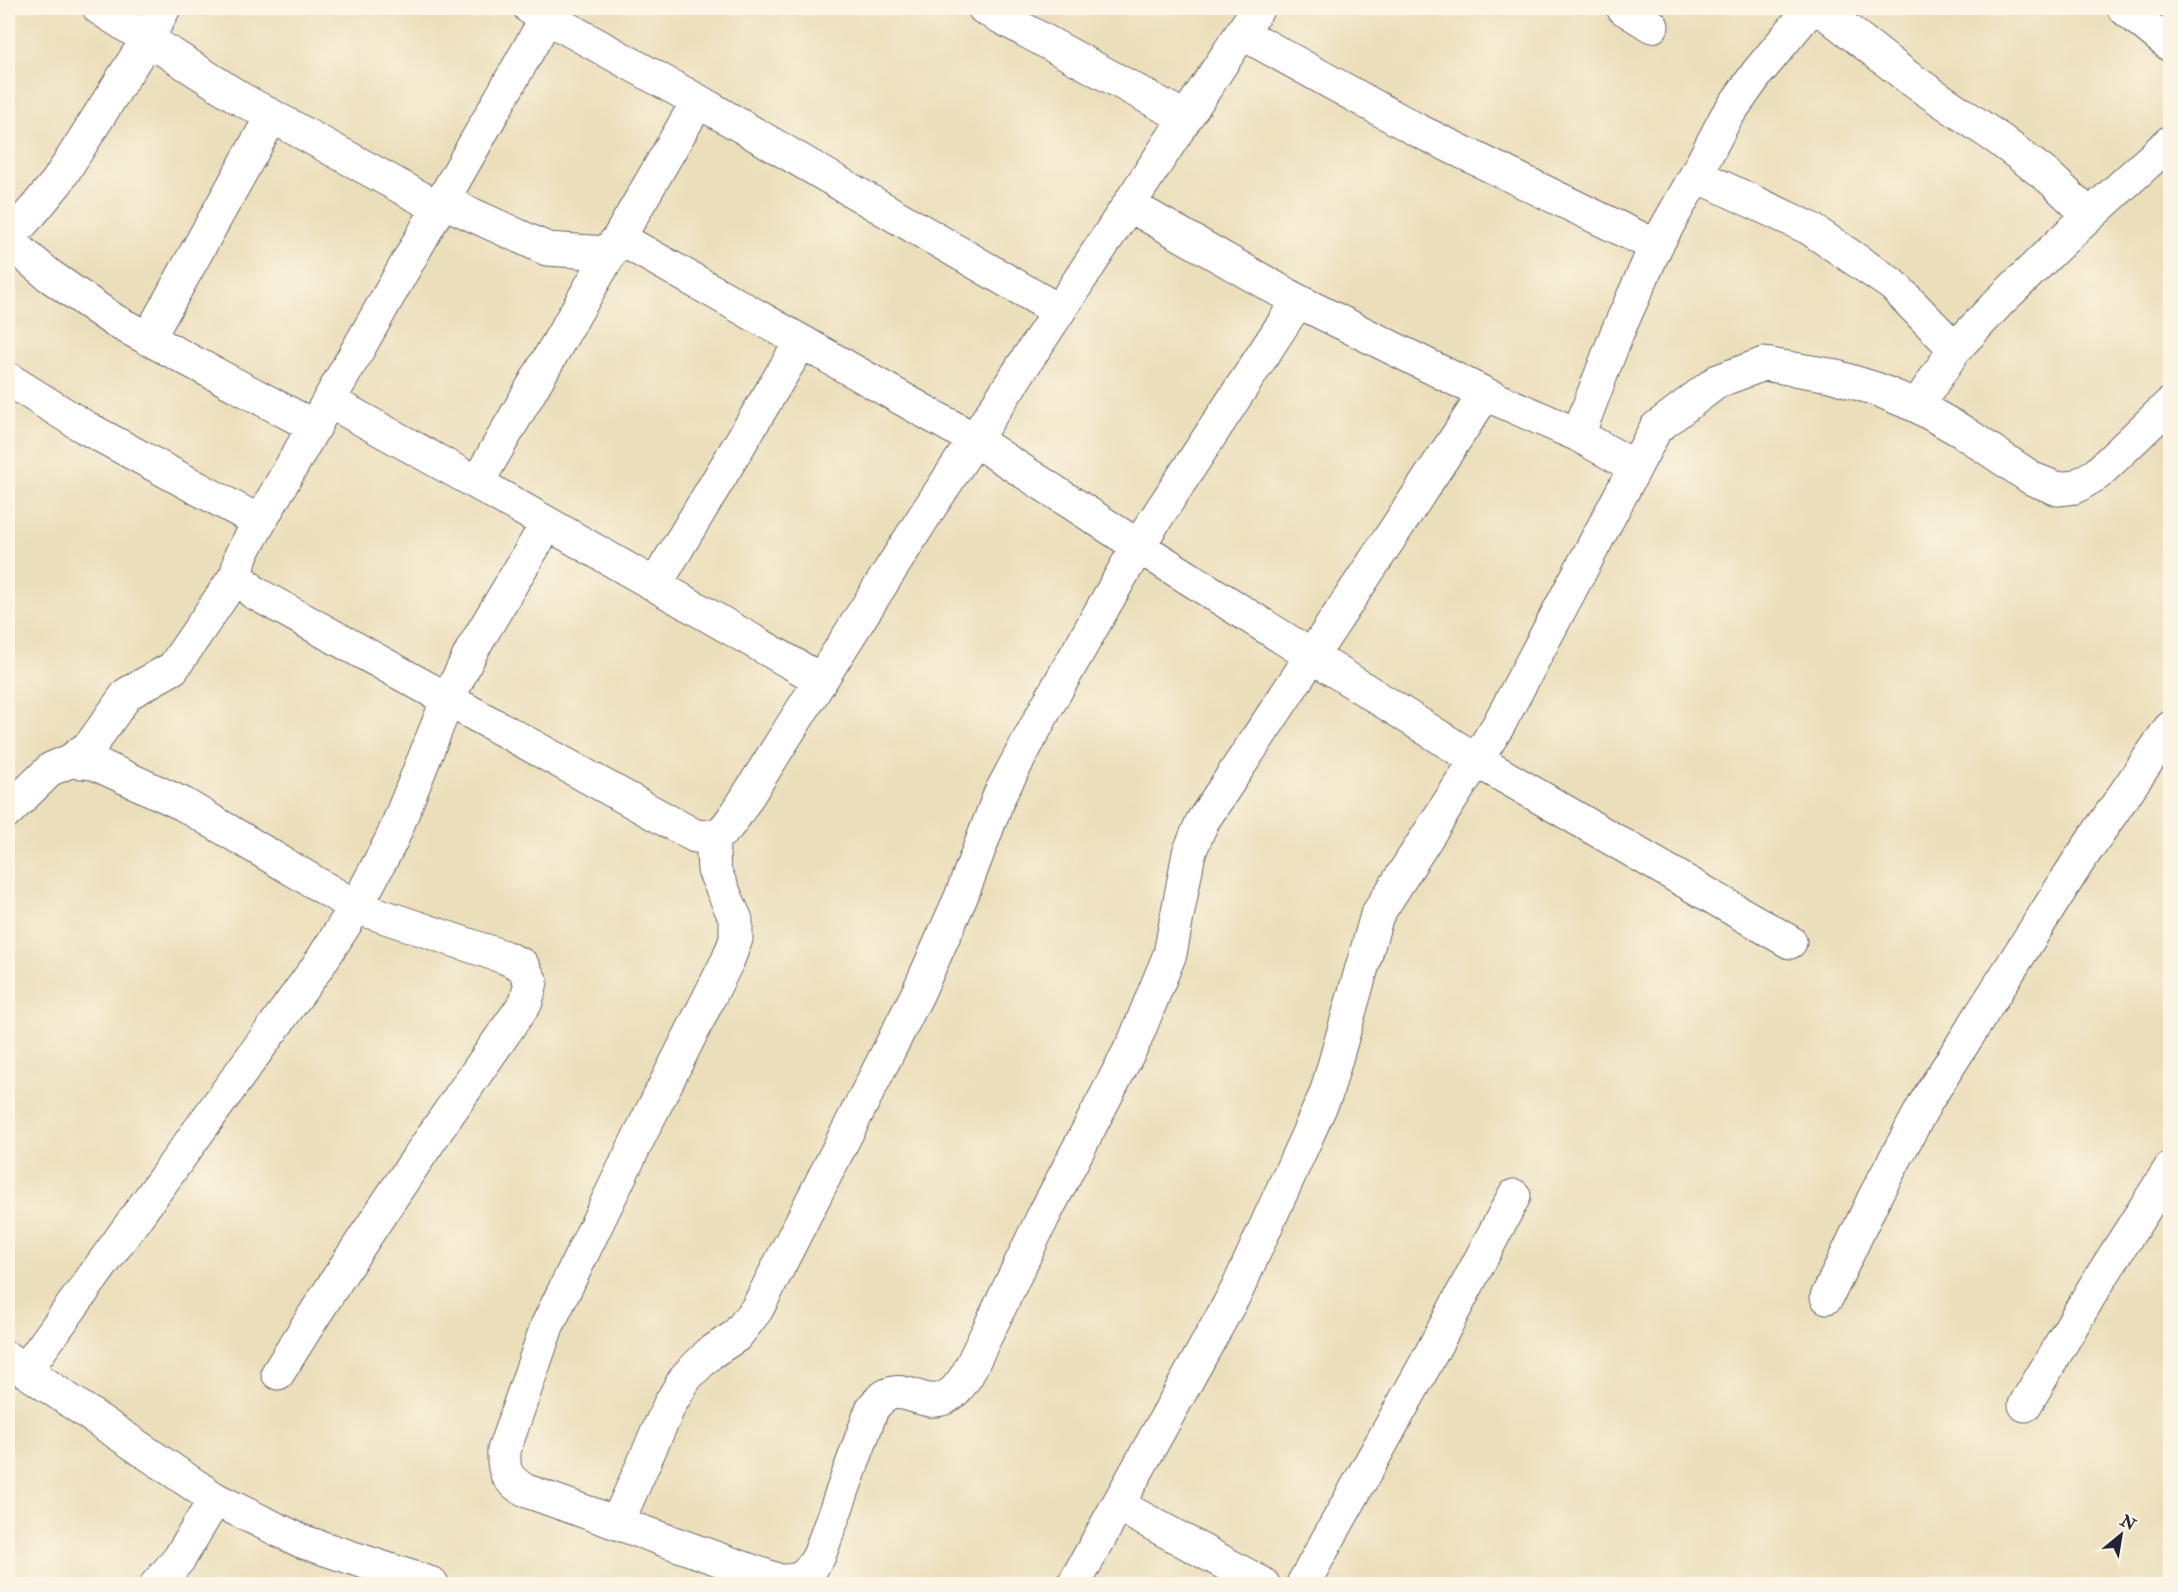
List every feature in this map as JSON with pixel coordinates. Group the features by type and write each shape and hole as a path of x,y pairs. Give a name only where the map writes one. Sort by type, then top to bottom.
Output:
{"street":[{"path":"99,8 241,99 439,208 451,205 548,249 606,253 619,238"},
{"path":"164,8 57,182 8,239 51,276 105,315 148,339 477,483 821,680"},
{"path":"984,8 1186,118"},
{"path":"1623,8 1652,26"},
{"path":"1578,435 1617,333 1656,246 1726,117 1758,72 1811,8"},
{"path":"1819,8 1909,78 2000,140 2050,178 2089,215"},
{"path":"2124,8 2170,45"},
{"path":"8,811 51,769 70,761 91,745 127,694 173,668 237,574 241,555 439,208 538,12 698,101 1059,312"},
{"path":"237,574 253,592 695,836 712,838 725,829 737,813 975,440 1250,20 1417,130 1656,246"},
{"path":"477,483 698,101"},
{"path":"148,339 272,116"},
{"path":"1917,406 1955,349 1999,302 2089,215 2170,142"},
{"path":"1696,175 1809,228 1893,285 1955,349"},
{"path":"1129,205 1298,301 1485,394 1578,435 1635,467"},
{"path":"619,238 975,440 1476,760 1790,942"},
{"path":"617,1523 670,1404 686,1377 710,1353 736,1336 758,1309 917,995 961,897 1000,794 1046,708 1138,546 1298,301"},
{"path":"655,585 801,342"},
{"path":"1074,1584 1237,1290 1326,1094 1377,915 1503,715 1656,428 1718,381 1764,364 1830,375 1876,389 1917,406 1963,432 2033,479 2058,489 2075,487 2097,474 2170,404"},
{"path":"8,379 83,426 260,522"},
{"path":"712,838 714,870 736,920 736,939 729,960 547,1326 504,1450 503,1467 511,1481 524,1490 780,1581 797,1581 810,1572 819,1556 872,1409 880,1398 893,1392 932,1400 946,1398 957,1390 967,1375 1043,1217 1135,1040 1170,954 1189,853 1202,822 1485,394"},
{"path":"432,1584 301,1542 215,1499 16,1365 318,966 356,907 392,838 448,699 472,650 547,524"},
{"path":"1827,1297 1875,1196 1927,1100 2078,862 2170,728"},
{"path":"70,761 94,763 183,804 356,907 522,965 531,982 526,1002 332,1284 278,1373"},
{"path":"2025,1405 2094,1288 2170,1169"},
{"path":"1303,1584 1425,1365 1514,1196"},
{"path":"157,1584 180,1558 215,1499"},
{"path":"1118,1505 1263,1584"}]}
